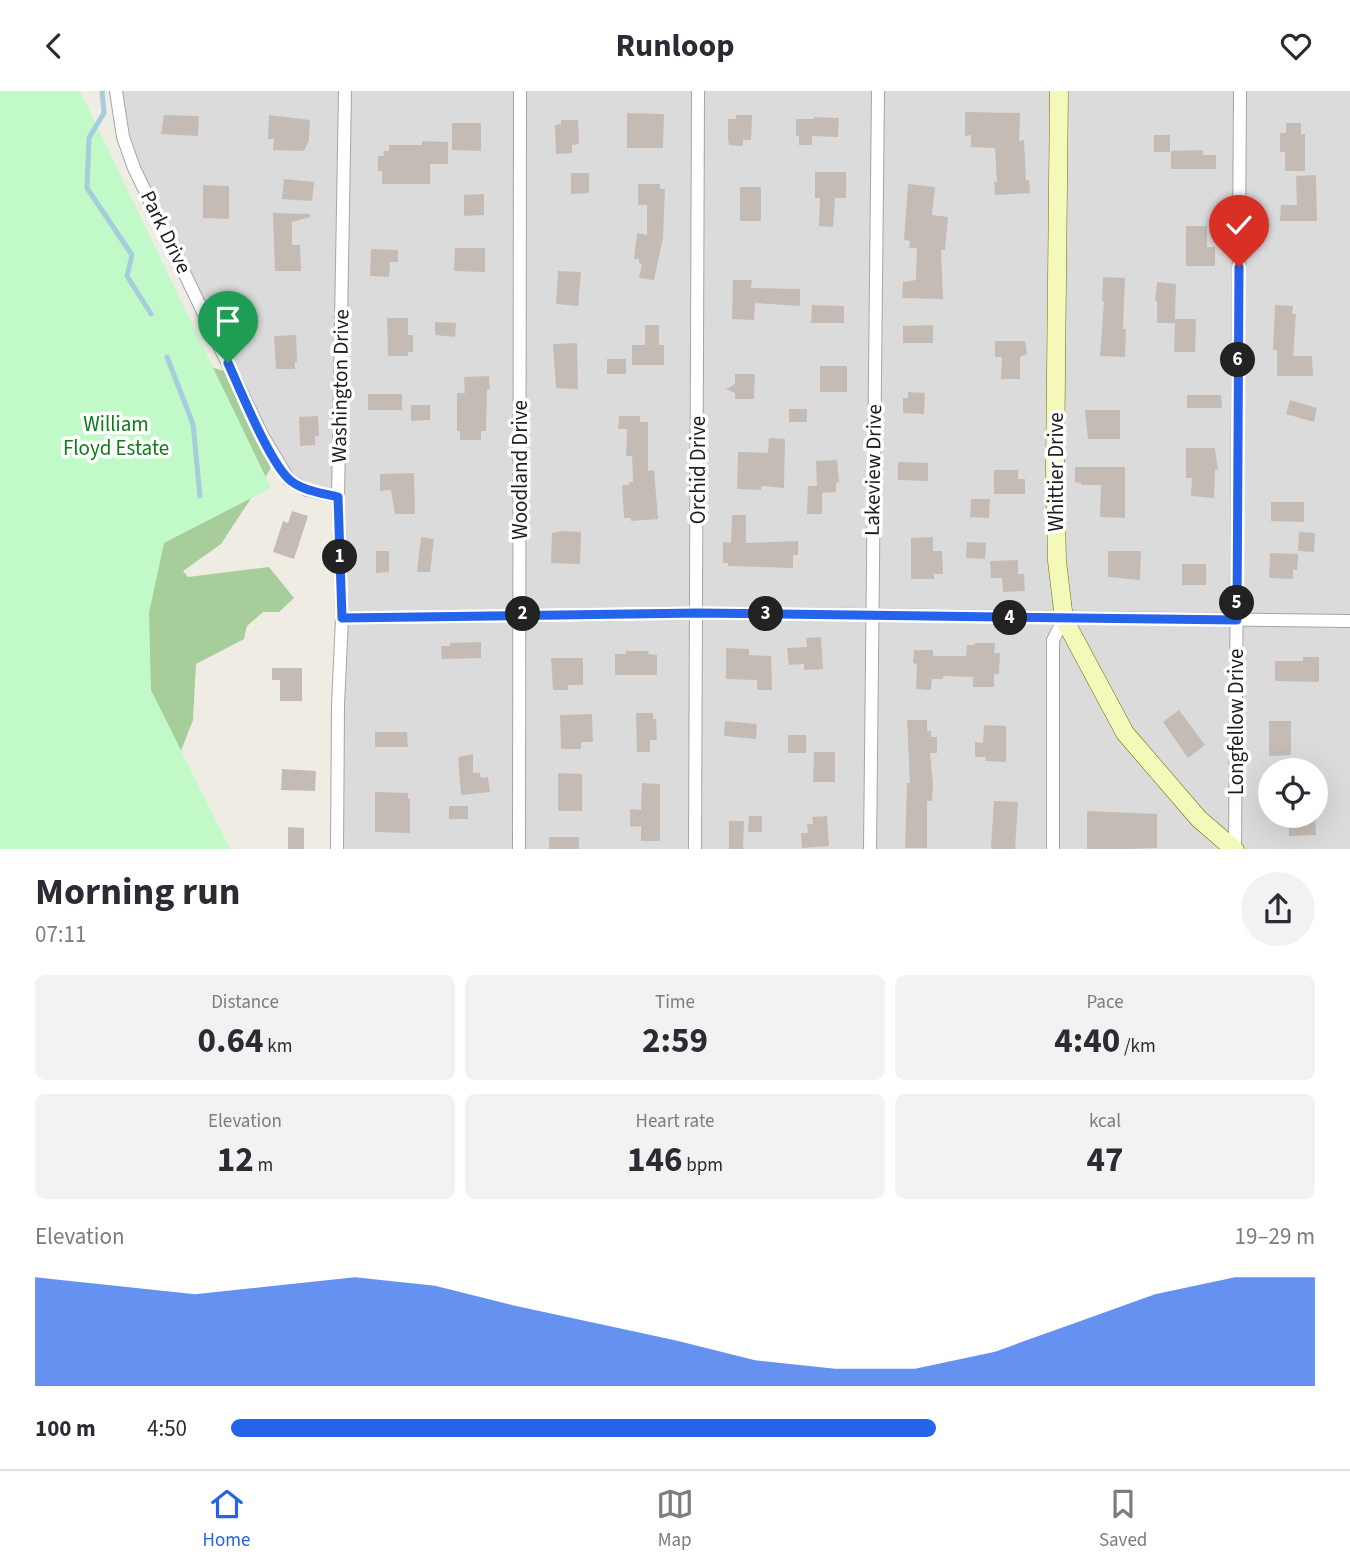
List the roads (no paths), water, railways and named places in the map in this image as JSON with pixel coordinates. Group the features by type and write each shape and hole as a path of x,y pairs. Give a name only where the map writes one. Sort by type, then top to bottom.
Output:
{"street":[{"name":"Park Drive","path":"116,91 123,137 134,168 262,435 289,480 306,490 338,497"},
{"name":"Washington Drive","path":"337,849 338,705 342,618 338,497 345,91"},
{"name":"Woodland Drive","path":"519,849 520,91"},
{"name":"Orchid Drive","path":"695,849 698,91"},
{"name":"Lakeview Drive","path":"870,849 878,91"},
{"name":"Whittier Drive","path":"1053,849 1053,641 1064,619 1057,561 1055,468 1059,91"},
{"name":"Longfellow Drive","path":"1235,849 1240,91"},
{"path":"342,618 698,613 1350,621"},
{"path":"1064,619 1125,733 1199,819 1235,849"}],"waterway":[{"path":"102,91 104,113 89,138 87,188 132,255 127,276 151,314"},
{"path":"167,357 193,424 200,496"}],"park label":[{"name":"William Floyd Estate","path":"116,436"}]}
